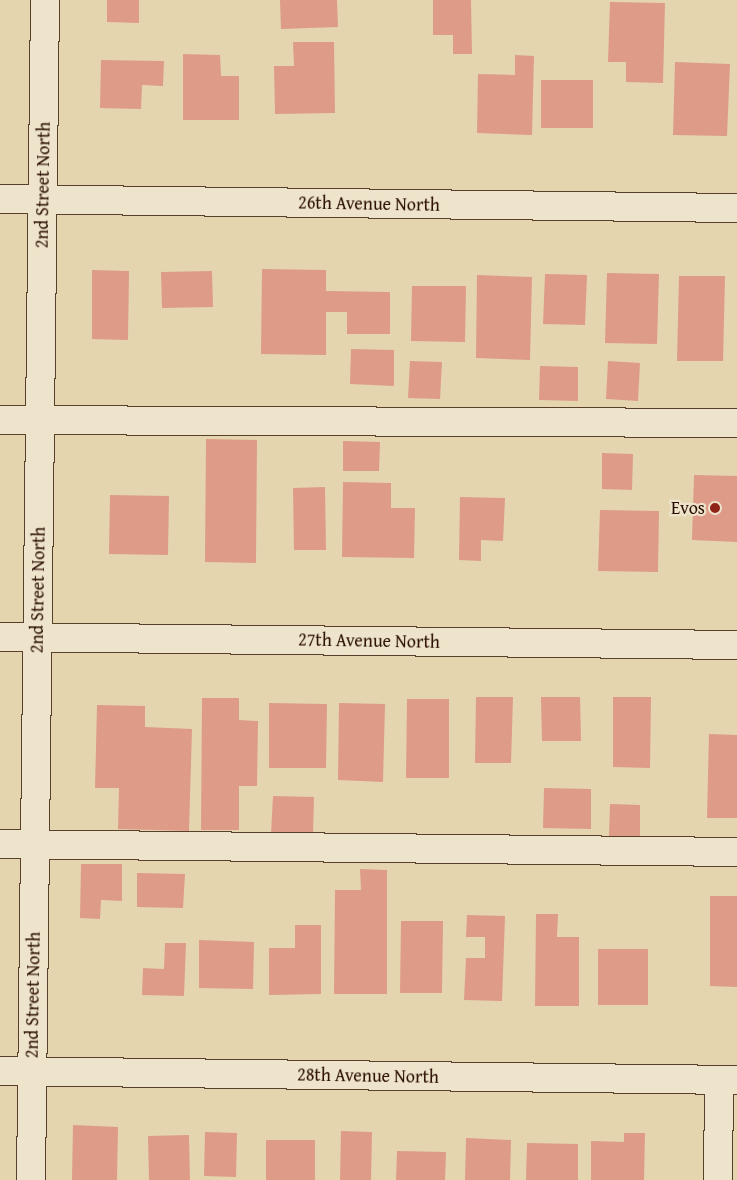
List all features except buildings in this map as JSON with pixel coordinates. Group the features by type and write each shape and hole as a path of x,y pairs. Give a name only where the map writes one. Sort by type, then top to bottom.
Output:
{"street":[{"name":"2nd Street North","path":"31,1180 45,0"},
{"name":"26th Avenue North","path":"0,200 737,208"},
{"path":"0,420 737,423"},
{"name":"27th Avenue North","path":"0,636 737,645"},
{"path":"0,844 737,852"},
{"name":"28th Avenue North","path":"0,1071 728,1080"},
{"path":"718,1180 728,1080"}],"place":[{"name":"Evos","path":"715,508"}]}
